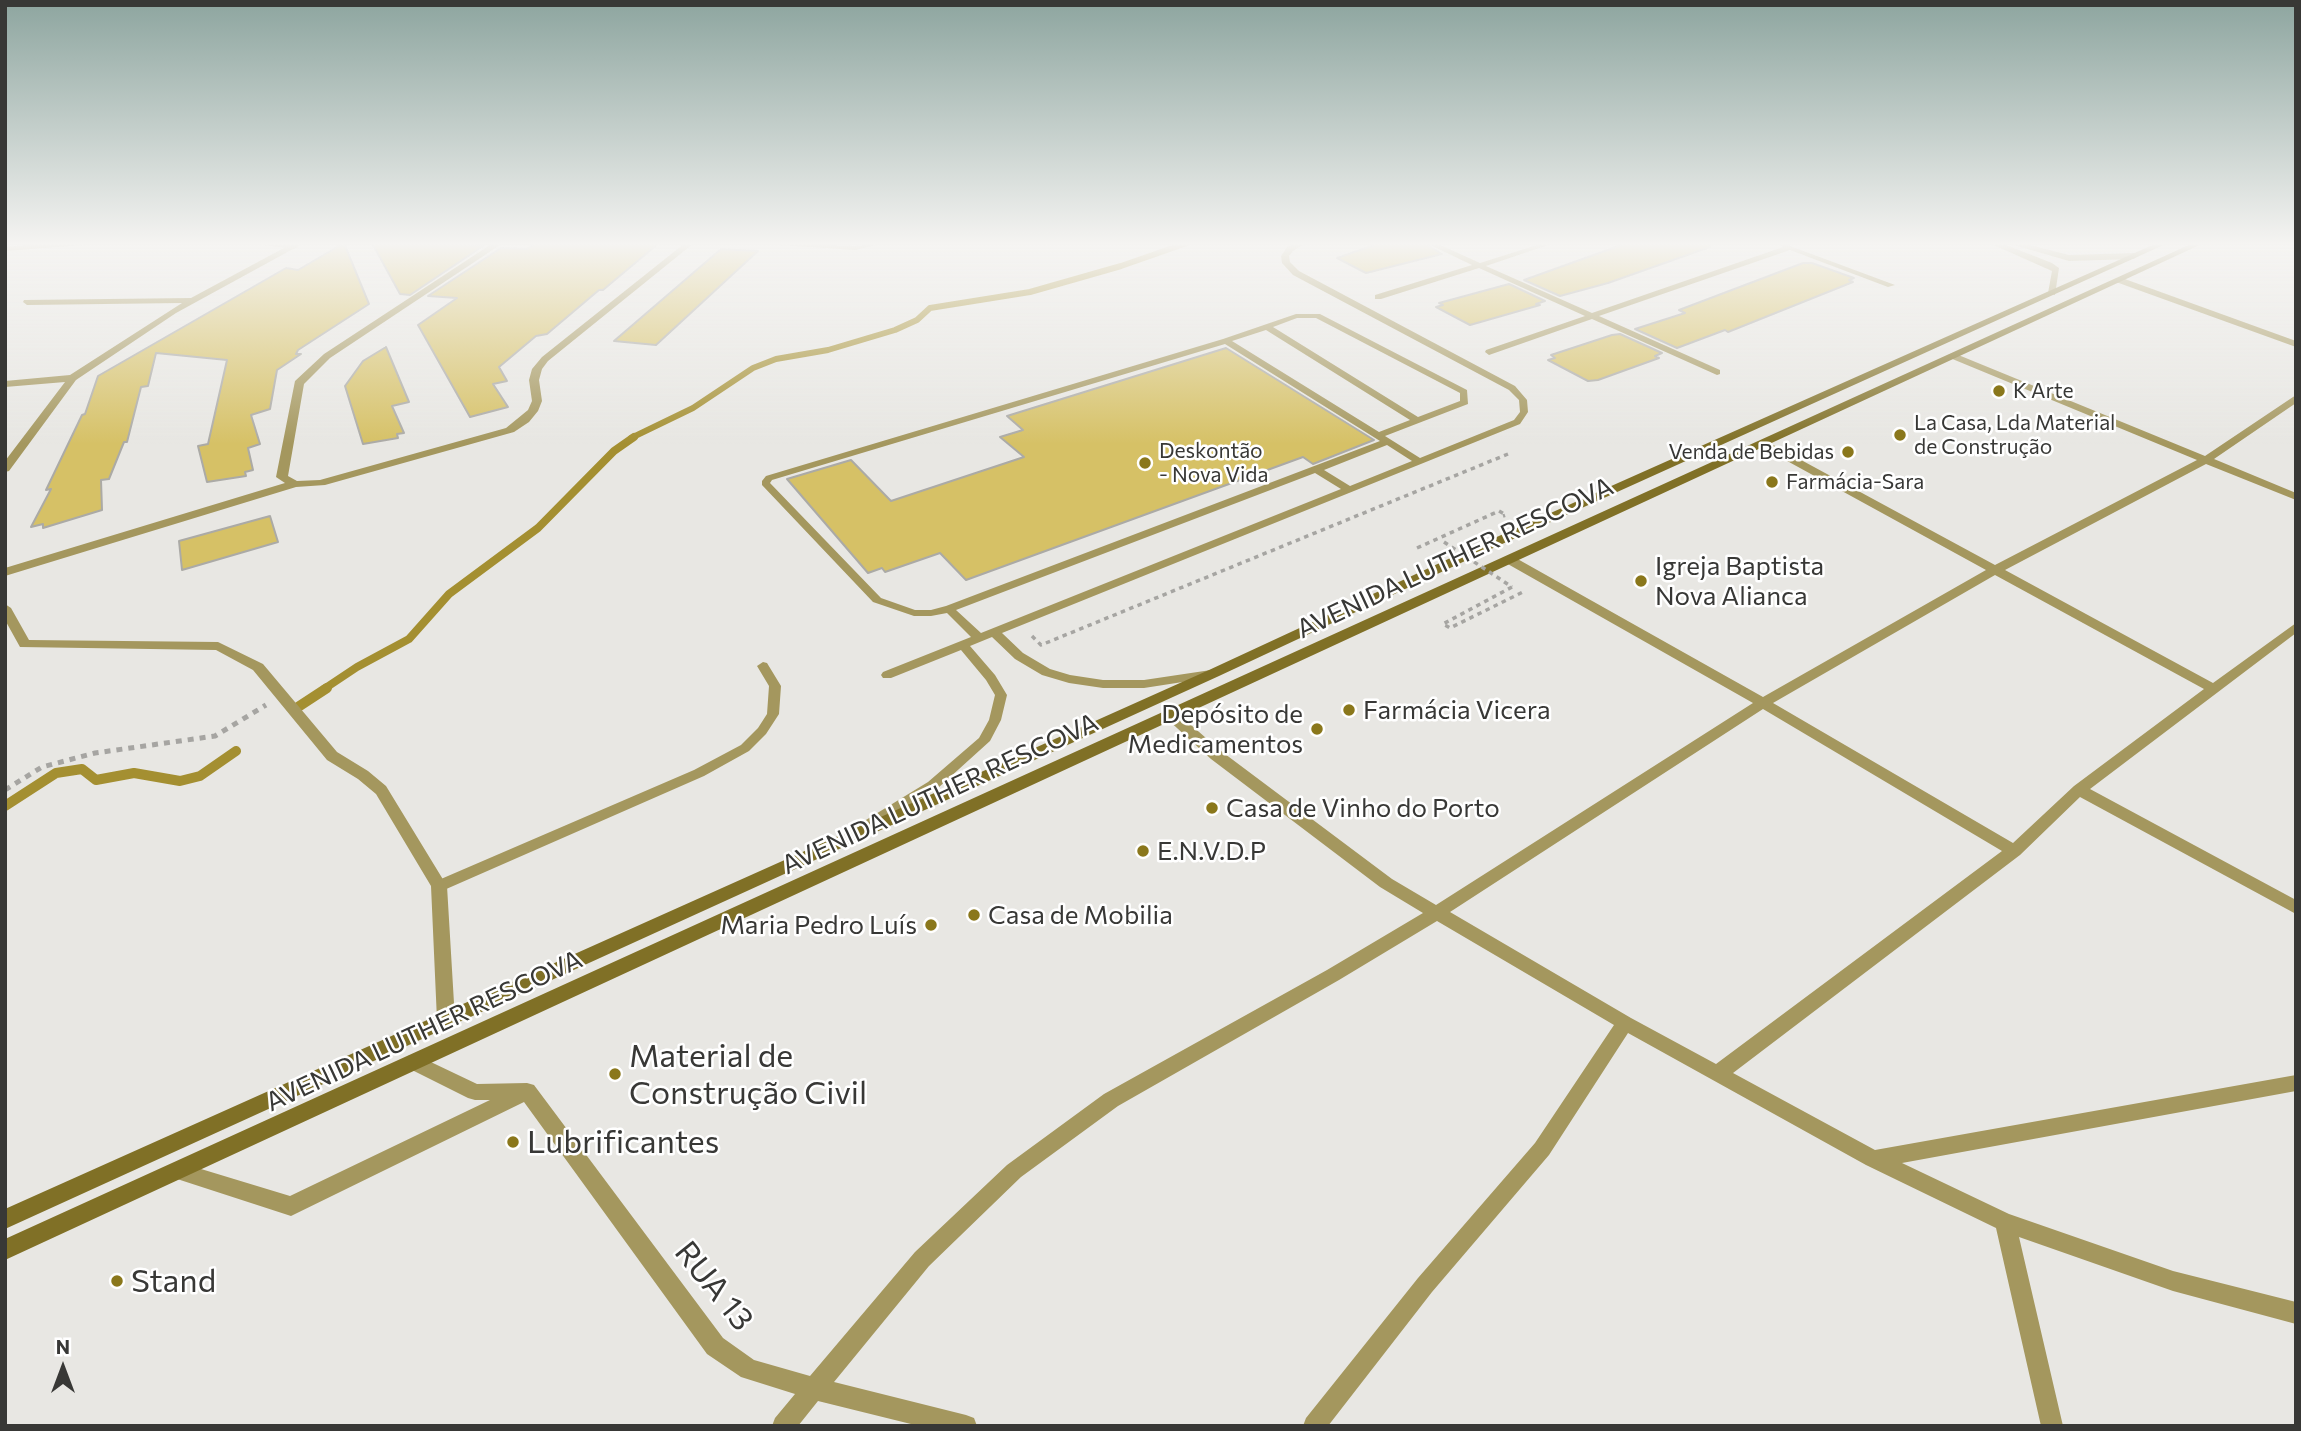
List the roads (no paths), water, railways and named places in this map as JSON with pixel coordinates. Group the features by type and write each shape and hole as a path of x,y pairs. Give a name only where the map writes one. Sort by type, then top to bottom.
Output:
{"main road":[{"name":"AVENIDA LUTHER RESCOVA","path":"5,1219 1214,673 1476,551 2015,310"},
{"name":"AVENIDA LUTHER RESCOVA","path":"5,1250 2054,310"}],"street":[{"path":"5,469 73,379 176,310"},
{"path":"295,484 282,477 299,383 327,356 397,310"},
{"path":"5,572 295,484 321,483 510,430 534,411 537,401 534,380 537,369 545,359 607,310"},
{"path":"2201,310 2296,344"},
{"path":"1952,356 2207,458 2296,497"},
{"path":"5,384 73,379"},
{"path":"783,1426 922,1259 1014,1171 1111,1100 1333,975 1436,913 1763,703 1997,569 2207,458 2296,398"},
{"path":"1762,443 2214,689"},
{"path":"1510,560 1763,703 2014,851"},
{"path":"5,608 25,644 219,646 257,667 332,756 381,790 439,886 446,1020"},
{"path":"1718,1073 2014,851 2079,790 2296,627"},
{"path":"1171,715 1216,755 1350,858 1436,913 1625,1023 1873,1159 2005,1222 2173,1281 2296,1313"},
{"path":"2079,790 2296,908"},
{"path":"1314,1426 1425,1284 1542,1149 1625,1023"},
{"path":"414,1062 475,1093 527,1091"},
{"path":"1873,1159 2296,1083"},
{"path":"178,1171 291,1206 527,1091"},
{"name":"RUA 13","path":"527,1091 715,1346 749,1369 812,1388 966,1426"},
{"path":"2005,1222 2052,1426"}],"lane":[{"path":"887,675 1420,463 1517,422 1524,412 1523,400 1496,377 1367,310"},
{"path":"1577,310 1717,372"},
{"path":"1489,352 1609,310"},
{"path":"1296,316 1317,316 1464,392 1465,402 1317,469 949,609 931,613 914,613 877,600 765,483 766,480 1226,341 1296,316"},
{"path":"1267,327 1418,421"},
{"path":"1226,341 1420,463"},
{"path":"1317,469 1350,491"},
{"path":"949,609 979,638"},
{"path":"994,632 1019,656 1046,672 1069,679 1103,684 1144,684 1214,673"},
{"path":"842,841 933,785 984,741 995,720 1001,695 991,678 963,645"},
{"path":"439,886 699,773 745,748 762,731 773,714 775,687 763,666"}],"waterway":[{"path":"631,438 693,408 753,368 776,359 828,350 895,330 917,320 928,310"},
{"path":"324,689 357,667 409,639 449,594 538,528 614,451 634,437"},
{"path":"298,707 327,688"},
{"path":"5,806 56,773 82,769 96,780 134,773 180,781 200,776 236,751"}],"place":[{"name":"K Arte","path":"1999,391"},
{"name":"La Casa, Lda Material de Construção","path":"1900,435"},
{"name":"Venda de Bebidas","path":"1848,452"},
{"name":"Deskontão - Nova Vida","path":"1145,463"},
{"name":"Farmácia-Sara","path":"1772,482"},
{"name":"Igreja Baptista Nova Alianca","path":"1641,581"},
{"name":"Farmácia Vicera","path":"1349,710"},
{"name":"Depósito de Medicamentos","path":"1317,729"},
{"name":"Casa de Vinho do Porto","path":"1212,808"},
{"name":"E.N.V.D.P","path":"1143,851"},
{"name":"Casa de Mobilia","path":"974,915"},
{"name":"Maria Pedro Luís","path":"931,925"},
{"name":"Material de Construção Civil","path":"615,1074"},
{"name":"Lubrificantes","path":"513,1142"},
{"name":"Stand","path":"117,1281"}]}
